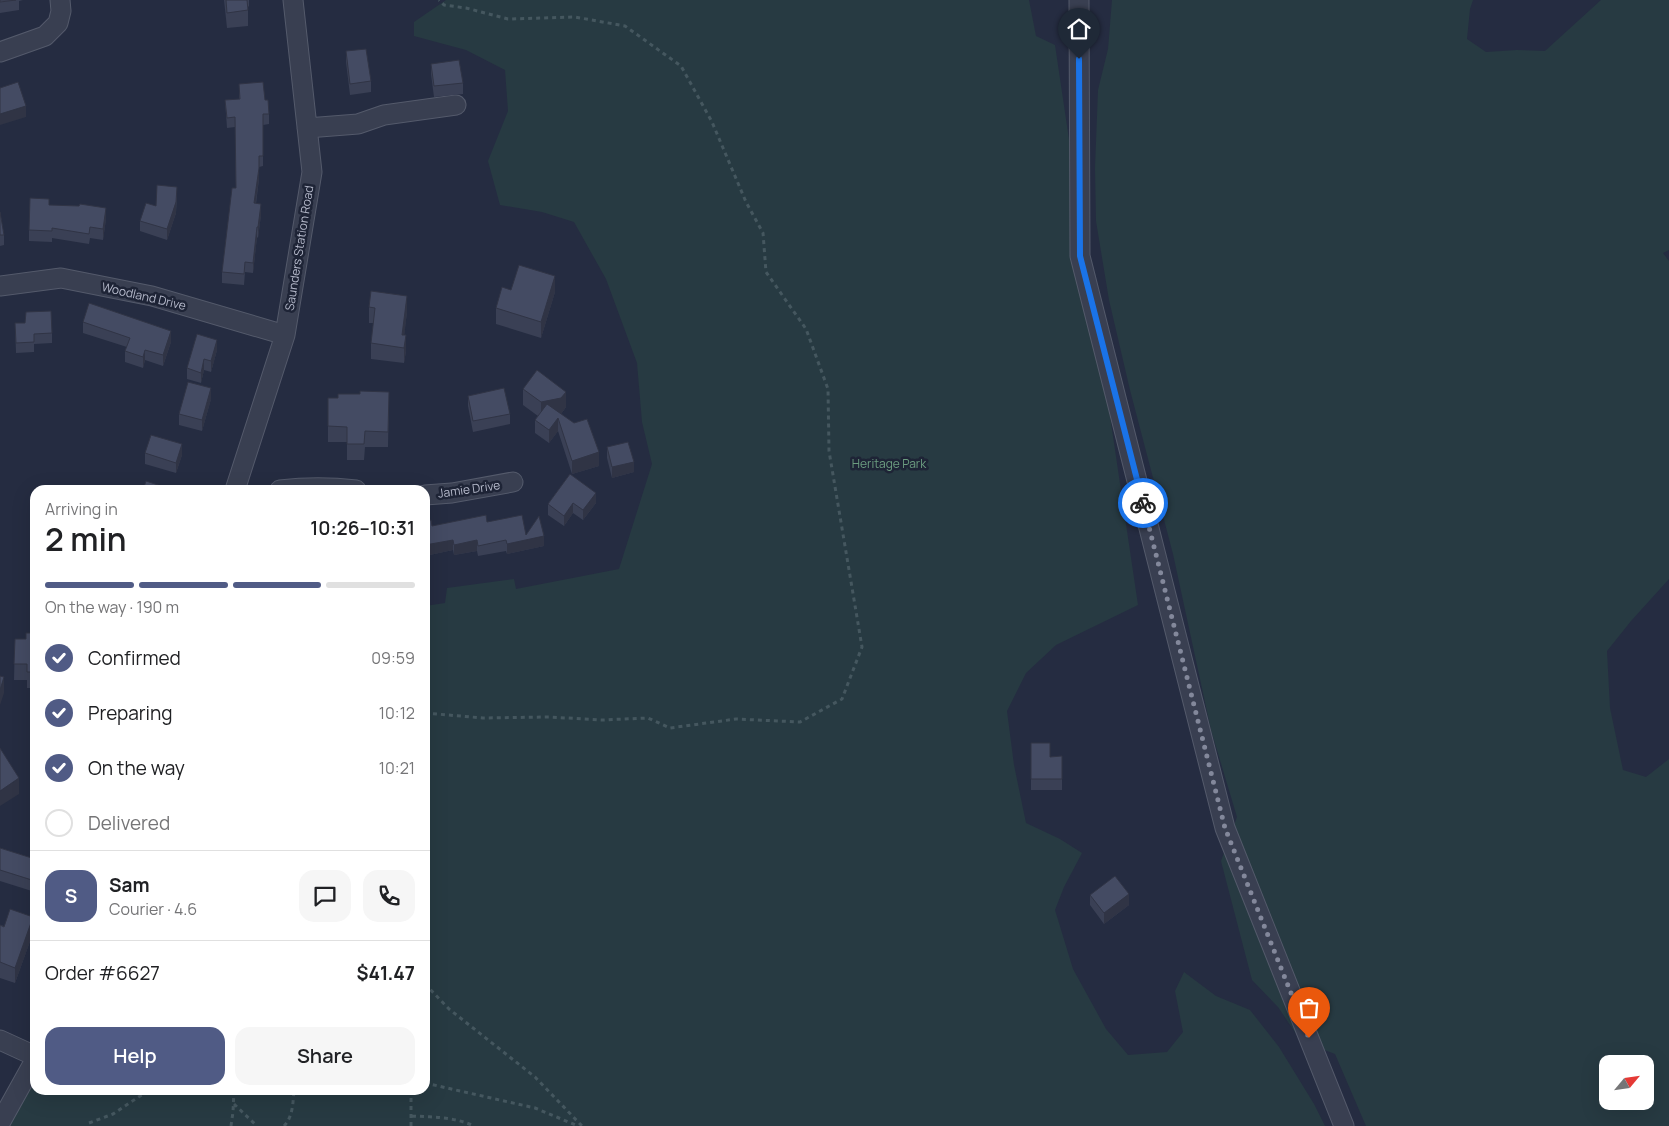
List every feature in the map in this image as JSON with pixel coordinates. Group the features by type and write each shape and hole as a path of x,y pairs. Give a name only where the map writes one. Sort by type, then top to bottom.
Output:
{"street":[{"path":"0,52 45,36 58,23 61,11 60,0"},
{"name":"Saunders Station Road","path":"237,485 285,335 312,172 293,0"},
{"path":"1079,0 1080,256 1225,828 1344,1126"},
{"path":"307,128 358,124 384,115 456,105"},
{"name":"Woodland Drive","path":"0,286 61,278 152,296 285,335"},
{"name":"Jamie Drive","path":"430,495 452,493 513,482"},
{"path":"0,1040 30,1054"},
{"path":"0,1123 30,1069"}],"path":[{"path":"430,713 483,718 550,717 602,720 648,718 670,728 736,719 800,722 842,699 862,647 829,451 828,389 806,329 766,272 763,233 746,202 712,122 681,66 625,26 575,17 508,18 444,5 439,0"},
{"path":"430,989 449,1009 535,1077 580,1126"},
{"path":"430,1084 535,1108 580,1126"},
{"path":"89,1123 112,1114 141,1095"},
{"path":"231,1126 234,1095"},
{"path":"284,1126 291,1114 293,1095"},
{"path":"411,1095 411,1126"},
{"path":"234,1103 257,1126"},
{"path":"412,1116 464,1121 474,1126"}],"green space":[{"name":"Heritage Park","path":"446,0 1029,0 1036,36 1055,45 1138,605 1056,645 1026,673 1007,711 1014,765 1026,823 1060,839 1082,853 1064,887 1055,910 1073,969 1106,1029 1128,1055 1167,1052 1183,1032 1175,991 1184,972 1216,996 1250,1010 1279,1047 1314,1104 1325,1126 7,1126 30,1081 30,1095 430,1095 430,605 445,603 447,588 514,579 516,589 619,569 652,464 642,422 637,363 606,279 574,222 542,212 500,205 488,161 508,111 505,70 466,50 414,36 414,22"},
{"path":"1112,0 1473,0 1470,9 1467,39 1486,52 1545,51 1601,0 1669,0 1669,250 1663,253 1669,261 1669,579 1607,651 1610,708 1623,770 1646,777 1669,759 1669,1126 1366,1126 1335,1054 1301,1041 1278,1007 1252,980 1221,861 1237,817 1211,730 1173,554 1130,390 1109,300 1096,221 1095,168 1098,90 1108,49"}],"building":[{"path":"0,0 16,0 0,2"},
{"path":"226,0 247,0 248,10 227,13"},
{"path":"366,49 371,81 350,84 346,51"},
{"path":"459,60 463,83 434,86 431,64"},
{"path":"18,82 26,106 0,114 0,88"},
{"path":"263,82 265,100 268,100 269,114 263,114 263,156 259,156 254,203 261,204 253,263 245,262 244,274 222,272 232,188 236,188 235,117 227,118 225,100 240,99 239,84"},
{"path":"157,185 177,187 176,202 167,229 140,221 146,203 156,206"},
{"path":"30,198 49,199 49,205 79,206 80,204 106,208 103,229 90,227 89,234 52,228 52,231 29,230"},
{"path":"0,212 4,235 0,235"},
{"path":"519,265 555,276 541,322 496,308 502,287 511,290"},
{"path":"371,291 407,296 402,335 406,335 404,348 371,343 375,308 369,307"},
{"path":"89,303 171,331 163,355 145,350 143,357 125,351 130,338 83,322"},
{"path":"51,311 52,333 34,334 34,342 16,343 15,323 25,323 26,312"},
{"path":"197,334 217,340 211,361 204,359 201,373 187,368"},
{"path":"537,370 566,392 561,398 541,402 523,389"},
{"path":"188,382 211,388 202,420 179,414"},
{"path":"504,388 510,414 473,421 468,396"},
{"path":"360,391 389,392 388,432 365,431 364,444 347,444 347,427 328,426 328,398 338,398 338,394 360,394"},
{"path":"547,404 574,423 587,419 599,452 572,461 558,418 549,430 535,420"},
{"path":"151,435 182,444 176,463 145,453"},
{"path":"628,442 634,462 612,467 607,447"},
{"path":"570,474 596,493 583,510 573,503 564,516 548,504"},
{"path":"146,481 158,485 145,485"},
{"path":"486,515 487,522 522,515 526,535 539,516 544,536 507,544 506,540 478,546 477,540 454,545 453,540 430,544 430,520 432,526"},
{"path":"26,633 30,633 30,672 27,672 27,664 14,664 15,639 26,639"},
{"path":"0,676 4,677 0,690"},
{"path":"1031,743 1050,743 1050,757 1062,756 1062,779 1031,779"},
{"path":"0,748 19,778 0,791"},
{"path":"0,848 30,857 30,879 0,870"},
{"path":"1115,876 1129,894 1104,913 1090,895"},
{"path":"10,909 30,916 30,926 15,968 0,962 0,925 4,927"}],"way so far":[{"path":"1143,503 1225,828 1309,1038"}],"route":[{"path":"1079,59 1080,256 1143,503"}]}
